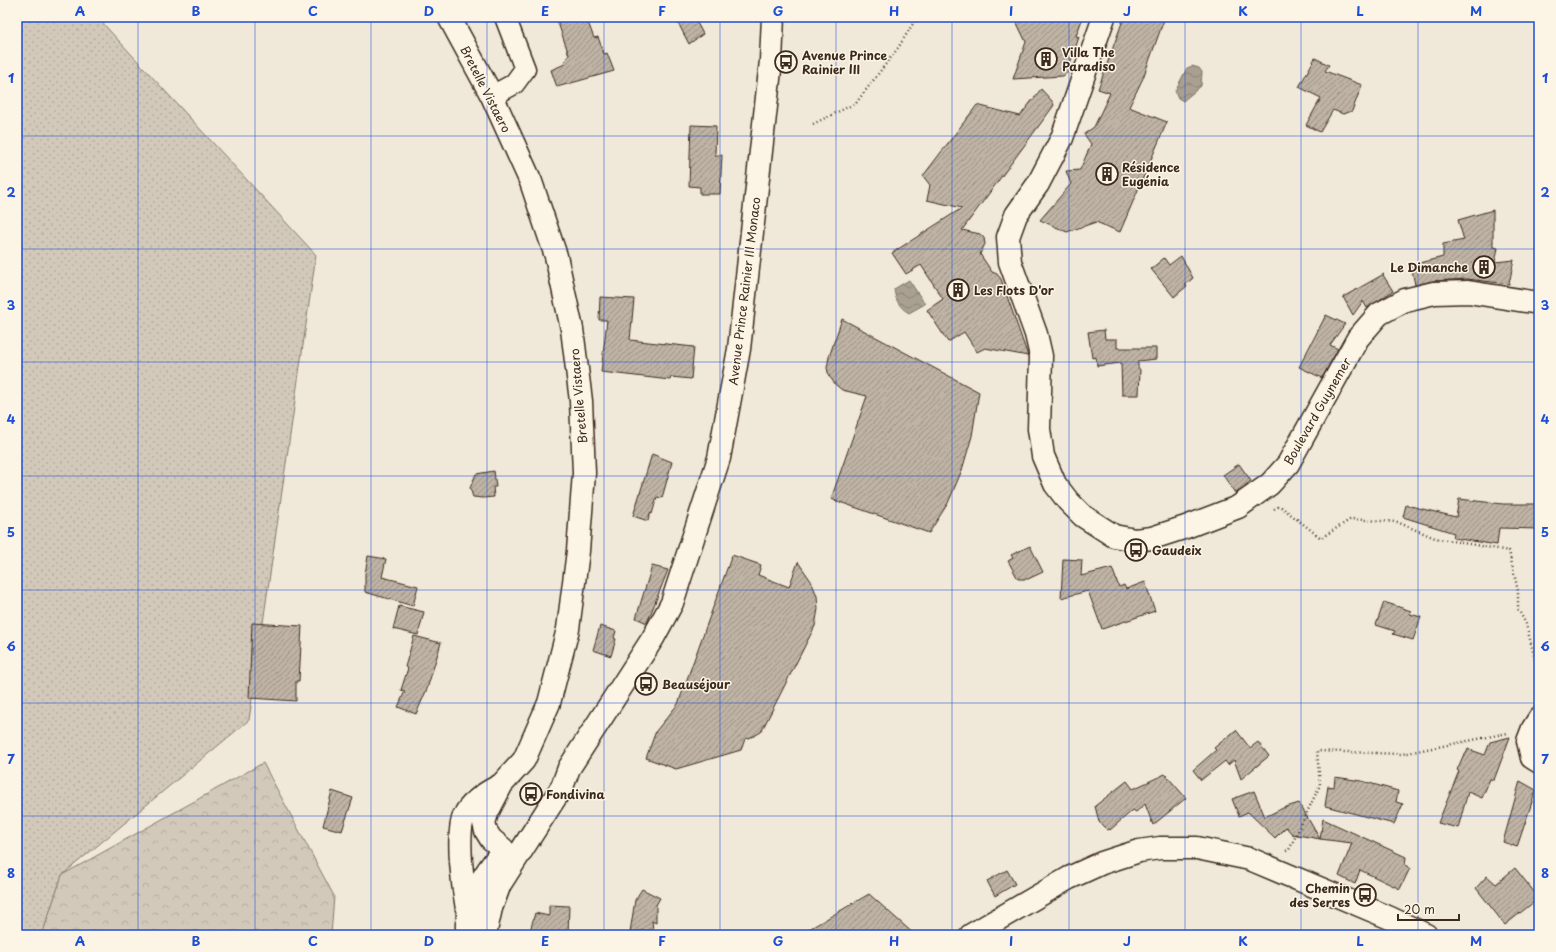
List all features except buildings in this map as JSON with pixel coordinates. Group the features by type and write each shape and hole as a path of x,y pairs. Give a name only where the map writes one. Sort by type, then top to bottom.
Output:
{"main road":[{"name":"Bretelle Vistaero","path":"449,17 492,96 531,182 556,256 572,329 581,401 584,473 578,551 568,629 550,703 524,760 502,784 487,813 484,823 500,864"},
{"name":"Avenue Prince Rainier III Monaco","path":"467,935 467,912 475,891 500,864 552,782 569,768 653,638 672,603 719,458 739,349 771,62 773,17"},
{"name":"Boulevard Guynemer","path":"1104,17 1062,138 1038,184 1016,215 1008,237 1010,262 1036,334 1041,356 1039,429 1043,456 1055,484 1068,501 1083,516 1114,536 1135,540 1152,538 1238,507 1270,484 1288,464 1358,338 1379,314 1405,300 1434,293 1468,292 1539,303"},
{"name":"Bretelle Vistaero","path":"467,912 461,849 461,833 464,817 484,794 502,784"},
{"path":"971,935 1069,878 1102,863 1139,851 1160,848 1197,848 1250,859 1390,918 1426,935"},
{"path":"461,849 500,864 483,902 477,935"},
{"name":"Avenue Prince Rainier III Monaco","path":"485,935 491,908 500,884 500,864"}],"street":[{"path":"492,96 514,84 525,69 505,17"},
{"path":"1539,716 1527,740 1531,758 1539,763"}],"path":[{"path":"813,124 856,103 898,48 917,17"},
{"path":"1280,506 1321,538 1351,519 1397,522 1435,538 1509,551 1518,591 1518,609 1526,624 1536,663 1539,662"},
{"path":"1283,852 1289,850 1320,785 1317,751 1402,754 1510,733 1527,740"}],"green space":[{"path":"17,17 97,17 316,255 249,720 62,875 42,935 17,935"},
{"path":"263,763 334,896 331,935 42,935 62,875"}],"water":[{"path":"1192,66 1199,68 1202,72 1201,86 1183,101 1178,98 1175,91 1187,68"},
{"path":"909,280 925,304 909,313 898,303 894,289"}],"place":[{"name":"Villa The Paradiso","path":"1046,59"},
{"name":"Avenue Prince Rainier III","path":"786,62"},
{"name":"Résidence Eugénia","path":"1107,174"},
{"name":"Le Dimanche","path":"1484,267"},
{"name":"Les Flots D'or","path":"958,290"},
{"name":"Gaudeix","path":"1136,550"},
{"name":"Beauséjour","path":"646,684"},
{"name":"Fondivina","path":"531,794"},
{"name":"Chemin des Serres","path":"1365,895"}]}
